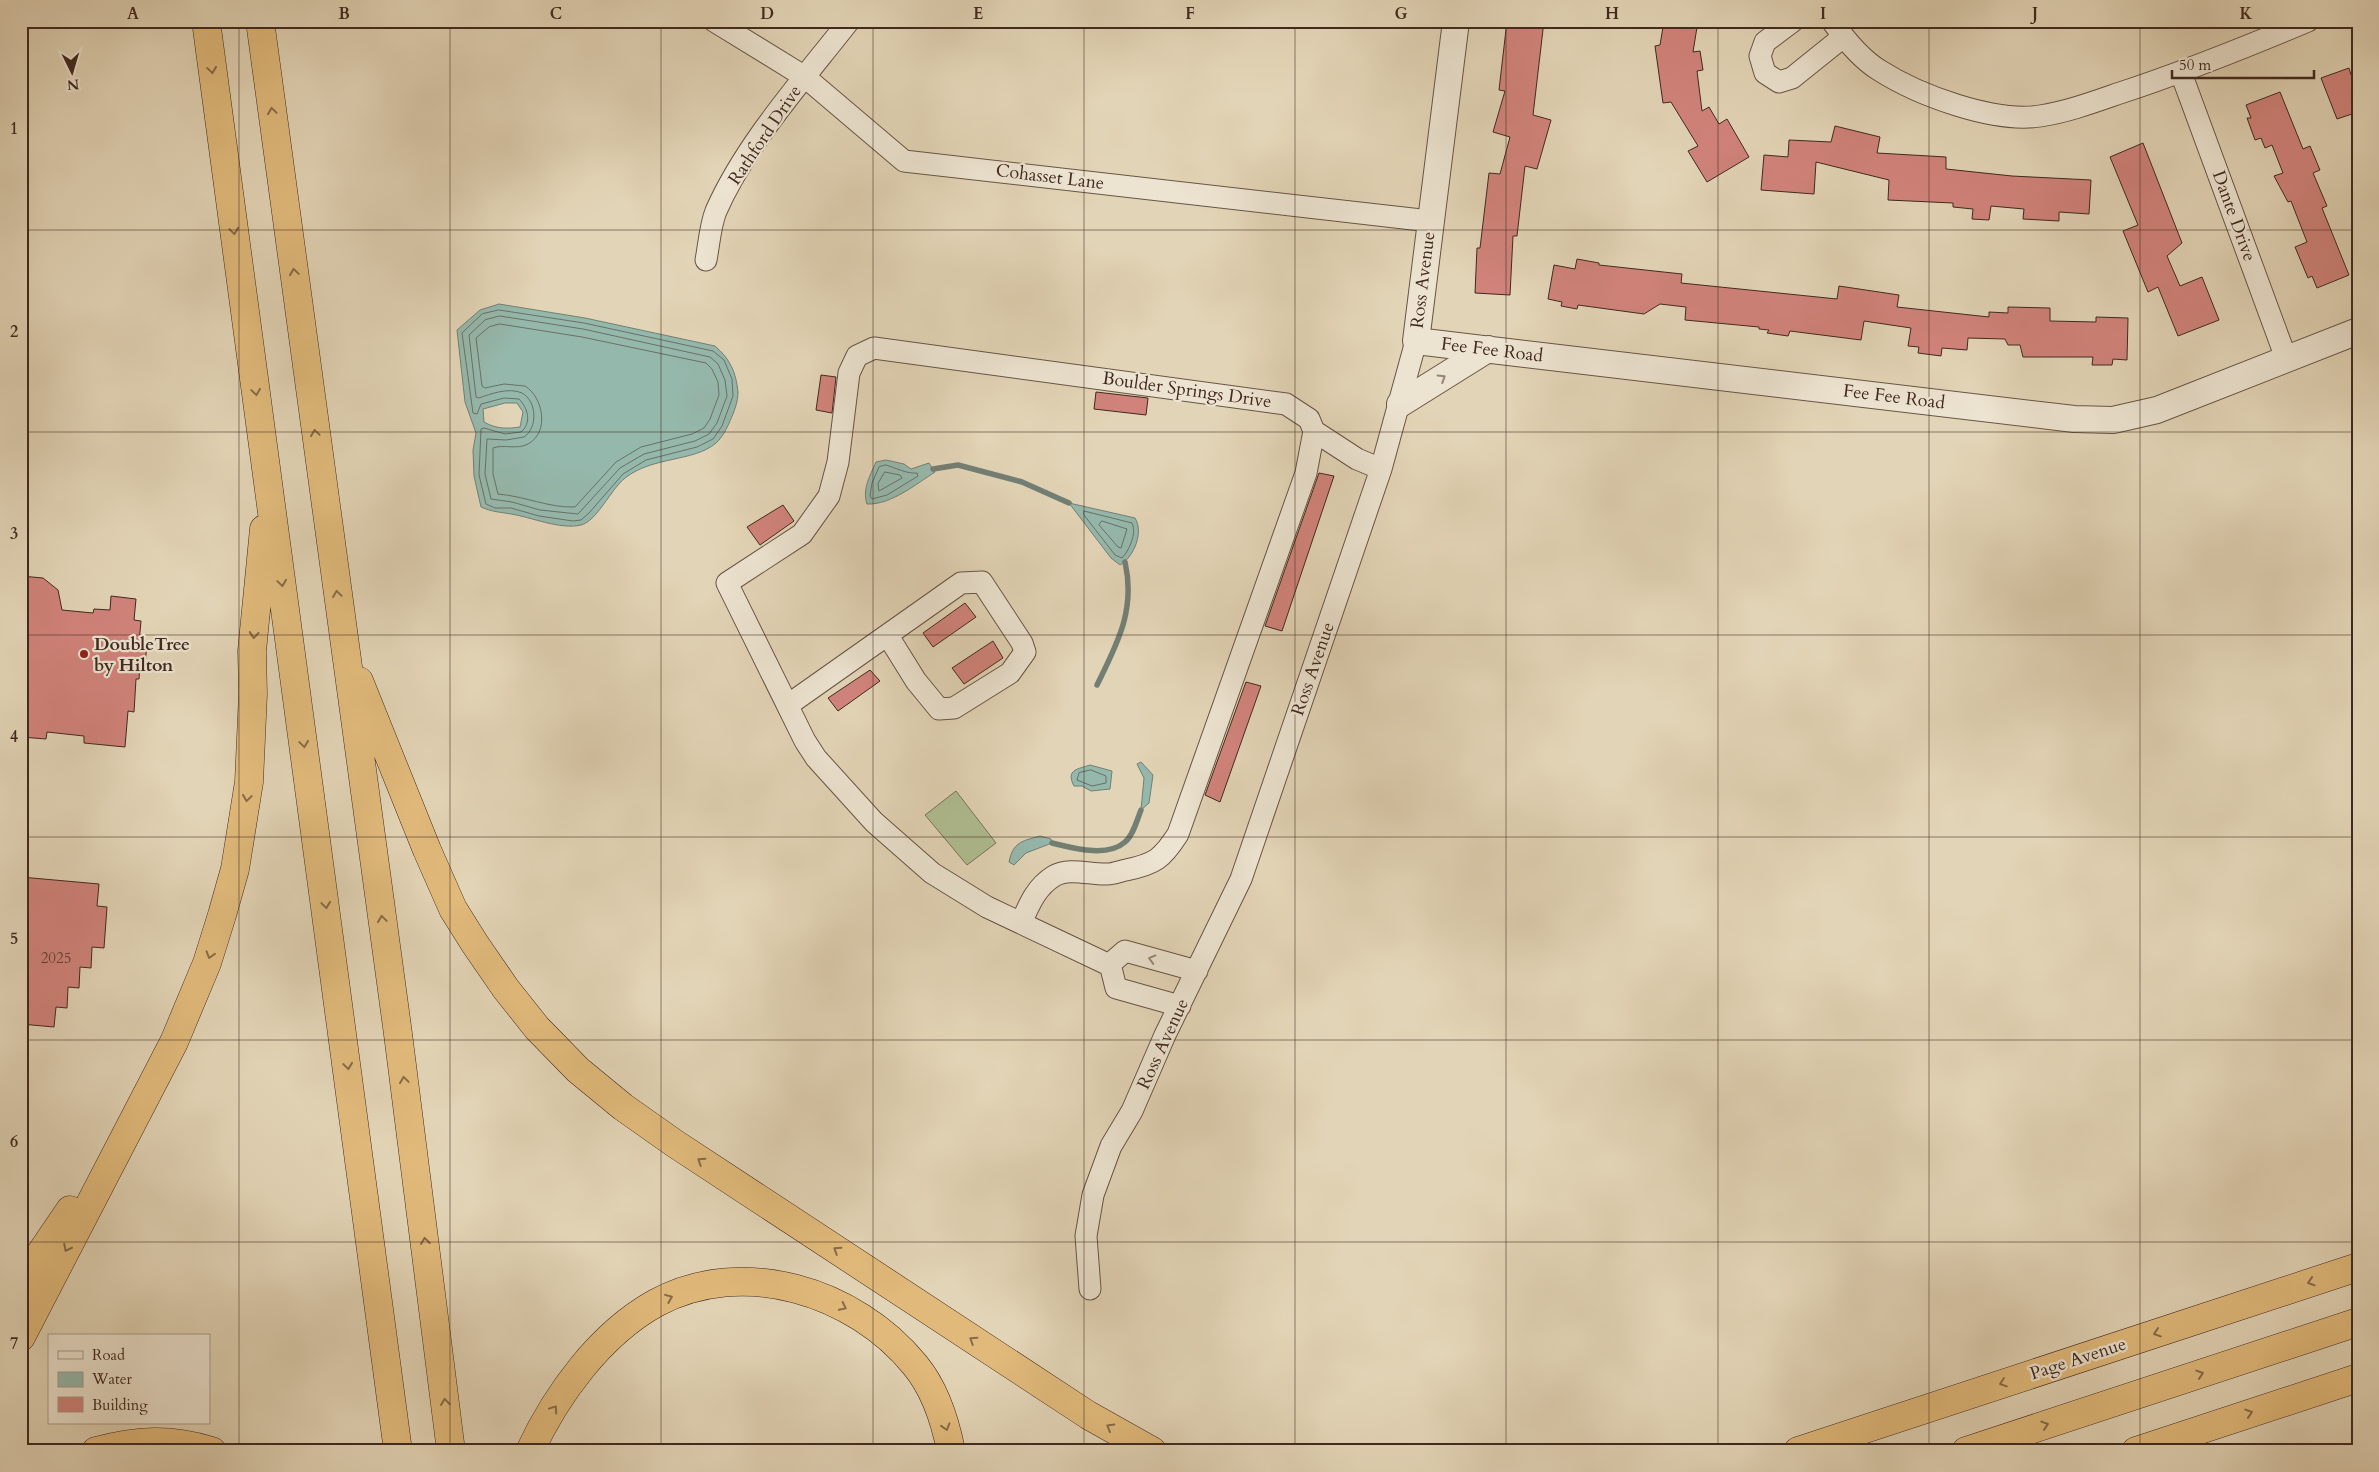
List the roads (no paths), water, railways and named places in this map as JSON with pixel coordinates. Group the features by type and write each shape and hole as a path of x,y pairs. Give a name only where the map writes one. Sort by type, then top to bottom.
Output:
{"highway":[{"path":"206,21 398,1451"},
{"path":"260,21 418,1186 451,1451"},
{"path":"21,1337 174,1042 207,963 235,869 249,782 253,694 252,651 268,482"},
{"path":"344,642 427,850 454,909 506,989 537,1028 578,1070 623,1107 682,1149 1088,1415 1152,1451"},
{"path":"21,1282 138,1112"},
{"name":"Page Avenue","path":"1798,1451 2358,1267"},
{"path":"530,1451 570,1384 597,1352 631,1319 656,1303 684,1292 718,1284 751,1282 789,1287 824,1298 860,1315 889,1337 915,1365 933,1393 946,1426 952,1451"},
{"path":"1966,1451 2358,1322"},
{"path":"2136,1451 2358,1378"},
{"path":"96,1451 122,1444 155,1441 182,1443 212,1451"}],"street":[{"name":"Cohasset Lane","path":"714,21 805,77 904,161 1430,221"},
{"name":"Rathford Drive","path":"706,260 715,213 732,182 762,134 849,21"},
{"name":"Ross Avenue","path":"1090,1289 1086,1236 1092,1195 1111,1146 1132,1111 1241,879 1382,470 1416,341 1456,21"},
{"path":"1793,21 1766,42 1760,56 1765,73 1779,82 1792,78 1838,29 1877,70 1920,92 1980,113 2008,116 2039,116 2090,104 2181,74 2308,21"},
{"name":"Dante Drive","path":"2181,74 2286,358"},
{"name":"Fee Fee Road","path":"1416,341 2074,419 2112,420 2157,410 2358,331"},
{"name":"Boulder Springs Drive","path":"788,705 727,583 802,534 829,496 838,462 849,373 857,356 874,348 1286,404 1309,419 1314,431 1357,458 1382,470"},
{"path":"1400,404 1488,349"},
{"path":"1021,923 1033,896 1043,884 1056,875 1082,872 1108,874 1149,865 1166,852 1178,834 1306,473 1314,431"},
{"path":"888,636 916,681 939,709 954,708 1010,672 1025,652 1022,643 982,582 961,583 788,705 816,758 874,822 932,873 987,907 1110,964"},
{"path":"1110,964 1125,951 1197,971"},
{"path":"1110,964 1116,988 1180,1006"}],"water":[{"path":"499,304 585,318 715,346 728,361 734,372 737,385 737,399 729,424 718,441 707,449 685,457 648,466 625,478 614,489 593,518 581,525 555,525 481,507 474,476 473,450 476,433 465,402 457,330 480,310","holes":["505,403 517,403 523,412 520,427 502,428 484,422 483,409"]},
{"path":"886,460 904,464 911,469 929,463 935,472 894,497 885,501 867,504 865,493 871,472 876,462"},
{"path":"1069,503 1135,518 1138,524 1138,537 1130,556 1120,565 1111,558"},
{"path":"1141,762 1153,775 1149,803 1141,810 1144,778 1137,764"},
{"path":"1090,765 1112,771 1110,789 1091,791 1082,786 1074,786 1072,773"},
{"path":"1040,836 1051,839 1052,843 1026,853 1014,865 1009,862 1013,850 1019,843"}],"waterway":[{"path":"933,469 958,465 1022,482 1069,503"},
{"path":"1097,685 1123,626 1128,596 1125,562"},
{"path":"1052,843 1100,851 1118,847 1130,836 1141,810"}],"place":[{"name":"DoubleTree by Hilton","path":"84,654"}]}
